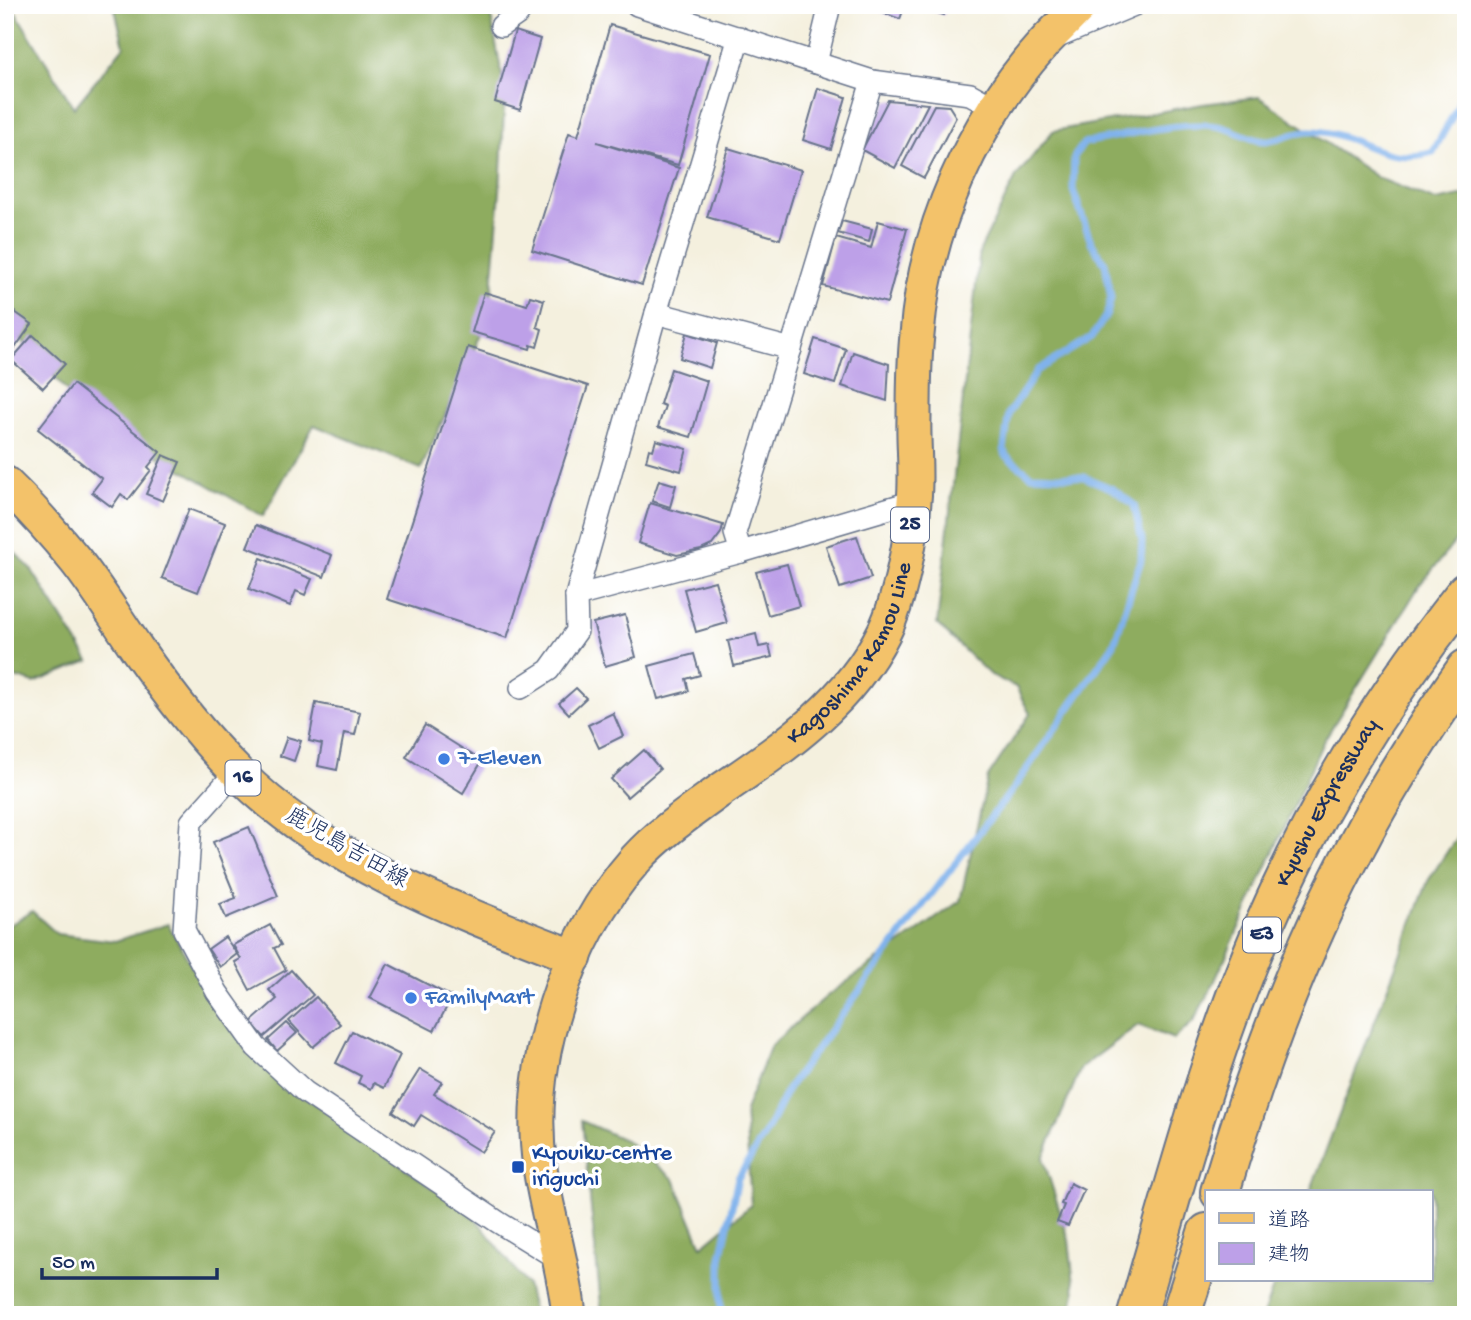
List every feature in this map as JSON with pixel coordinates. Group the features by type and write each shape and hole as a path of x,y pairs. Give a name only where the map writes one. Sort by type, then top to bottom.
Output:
{"highway":[{"name":"Kyushu Expressway","path":"1137,1315 1228,1017 1280,889 1332,789 1387,701 1466,592"},
{"name":"Kyushu Expressway","path":"1221,1190 1274,1031 1321,919 1358,841 1416,742 1466,669"},
{"path":"1181,1315 1205,1239"}],"main road":[{"name":"Kagoshima Kamou Line","path":"569,1315 539,1165 536,1107 543,1055 558,997 601,906 635,861 662,833 776,752 824,713 854,680 884,632 900,588 914,501 913,422 917,334 923,286 937,232 954,185 995,108 1044,43 1081,5"},
{"name":"鹿児島吉田線","path":"5,483 77,563 139,653 236,772 274,806 344,854 451,906 575,957"}],"street":[{"path":"501,26 518,14 525,5"},
{"path":"637,5 671,10 739,37 872,81 970,94 995,108"},
{"path":"816,63 830,5"},
{"path":"1044,43 1134,5"},
{"path":"521,688 549,670 577,631 576,596 656,313 739,37"},
{"path":"741,552 735,533 872,81"},
{"path":"656,313 791,349"},
{"path":"576,596 741,552 914,501"},
{"path":"236,772 191,822 184,930 217,992 256,1047 305,1091 486,1214 558,1259"}],"green space":[{"path":"114,5 489,5 505,92 490,314 421,469 314,425 263,516 94,420 25,345 5,306 5,12 16,13 74,108 124,46"},
{"path":"1259,97 1378,178 1436,201 1466,195 1466,528 1418,588 1323,742 1213,985 1193,1022 1174,1039 1138,1025 1081,1068 1043,1158 1069,1240 1075,1293 1070,1315 867,1315 862,1311 858,1315 602,1315 582,1121 627,1141 674,1179 702,1246 751,1205 745,1111 771,1045 827,996 960,901 988,777 1030,714 1016,687 989,674 937,624 980,250 1016,177 1053,131 1203,104"},
{"path":"5,543 31,569 89,661 34,683 5,674"},
{"path":"1466,823 1466,1000 1459,1006 1462,1037 1466,1037 1466,1315 1263,1315 1275,1282 1432,1282 1432,1190 1311,1190 1428,881"},
{"path":"32,911 57,934 115,941 168,924 218,1013 265,1068 476,1219 527,1285 534,1315 5,1315 5,928"}],"building":[{"path":"862,5 905,5 900,19"},
{"path":"922,5 947,5 944,15 921,8"},
{"path":"610,25 710,54 678,165 597,142 679,168 642,285 532,250 569,133 578,136"},
{"path":"515,31 540,39 520,110 495,102"},
{"path":"818,88 846,97 831,149 803,140"},
{"path":"888,100 928,104 895,168 862,150"},
{"path":"934,105 949,106 956,117 924,178 902,166"},
{"path":"728,148 801,170 780,239 707,217"},
{"path":"842,221 872,229 869,242 838,233"},
{"path":"878,221 907,229 887,303 823,286 836,238 871,248"},
{"path":"484,292 527,305 530,296 544,300 537,327 542,329 537,347 531,345 530,349 472,332"},
{"path":"5,305 32,324 12,352 5,347"},
{"path":"687,333 717,343 710,368 680,358"},
{"path":"33,335 65,364 43,388 11,360"},
{"path":"815,339 846,349 835,384 804,374"},
{"path":"468,347 588,386 507,638 387,599"},
{"path":"853,352 889,364 887,401 842,386"},
{"path":"671,369 707,381 691,437 658,427 665,406 660,404"},
{"path":"73,384 160,452 148,467 151,470 128,500 121,494 112,507 92,492 102,479 38,429"},
{"path":"656,440 687,449 681,471 646,461 649,449 653,450"},
{"path":"163,455 180,462 163,501 146,494"},
{"path":"659,480 676,485 670,507 652,501"},
{"path":"650,503 723,525 721,533 712,545 677,555 638,543"},
{"path":"189,509 225,523 198,592 162,578"},
{"path":"256,525 332,555 324,577 247,547"},
{"path":"857,536 871,578 840,588 826,546"},
{"path":"261,558 312,579 305,595 296,591 290,606 249,589"},
{"path":"787,564 799,606 768,615 756,572"},
{"path":"715,581 727,623 696,632 684,589"},
{"path":"625,615 636,657 605,666 593,623"},
{"path":"756,634 759,647 769,645 772,657 734,666 728,641"},
{"path":"694,654 700,675 686,679 689,691 658,699 649,666"},
{"path":"576,688 586,698 569,714 559,703"},
{"path":"316,703 360,712 355,735 344,733 337,770 318,766 322,744 309,741"},
{"path":"613,713 623,736 599,748 588,725"},
{"name":"7-Eleven","path":"425,725 482,761 463,793 406,757"},
{"path":"287,737 301,741 294,761 280,756"},
{"path":"644,750 660,769 627,797 611,779"},
{"path":"249,827 278,896 226,918 220,904 236,898 213,842"},
{"path":"270,925 281,945 274,948 286,970 250,990 235,962 241,959 233,945"},
{"path":"225,937 237,954 220,967 208,949"},
{"name":"FamilyMart","path":"388,964 452,997 434,1031 370,998"},
{"path":"291,970 313,995 264,1037 251,1022 277,999 269,990"},
{"path":"316,997 340,1024 313,1047 289,1021"},
{"path":"287,1023 297,1033 277,1051 268,1040"},
{"path":"352,1031 400,1055 384,1088 374,1083 371,1089 358,1083 361,1076 336,1063"},
{"path":"420,1069 442,1082 434,1094 495,1132 481,1152 421,1115 414,1126 393,1112"},
{"path":"1070,1183 1084,1190 1068,1226 1057,1222"}],"waterway":[{"path":"721,1315 721,1258 738,1178 767,1131 788,1088 919,910 1013,789 1114,644 1141,560 1142,540 1134,505 1113,489 1084,477 1031,475 1006,456 1004,449 1009,413 1038,370 1092,337 1107,314 1111,298 1105,263 1091,242 1073,190 1074,157 1084,143 1150,130 1201,125 1223,127 1247,137 1272,141 1309,131 1326,132 1383,152 1414,156 1433,152 1457,108 1466,79"}],"place":[{"name":"7-Eleven","path":"444,759"},
{"name":"FamilyMart","path":"411,998"},
{"name":"Kyouiku-centre iriguchi","path":"518,1167"}]}
